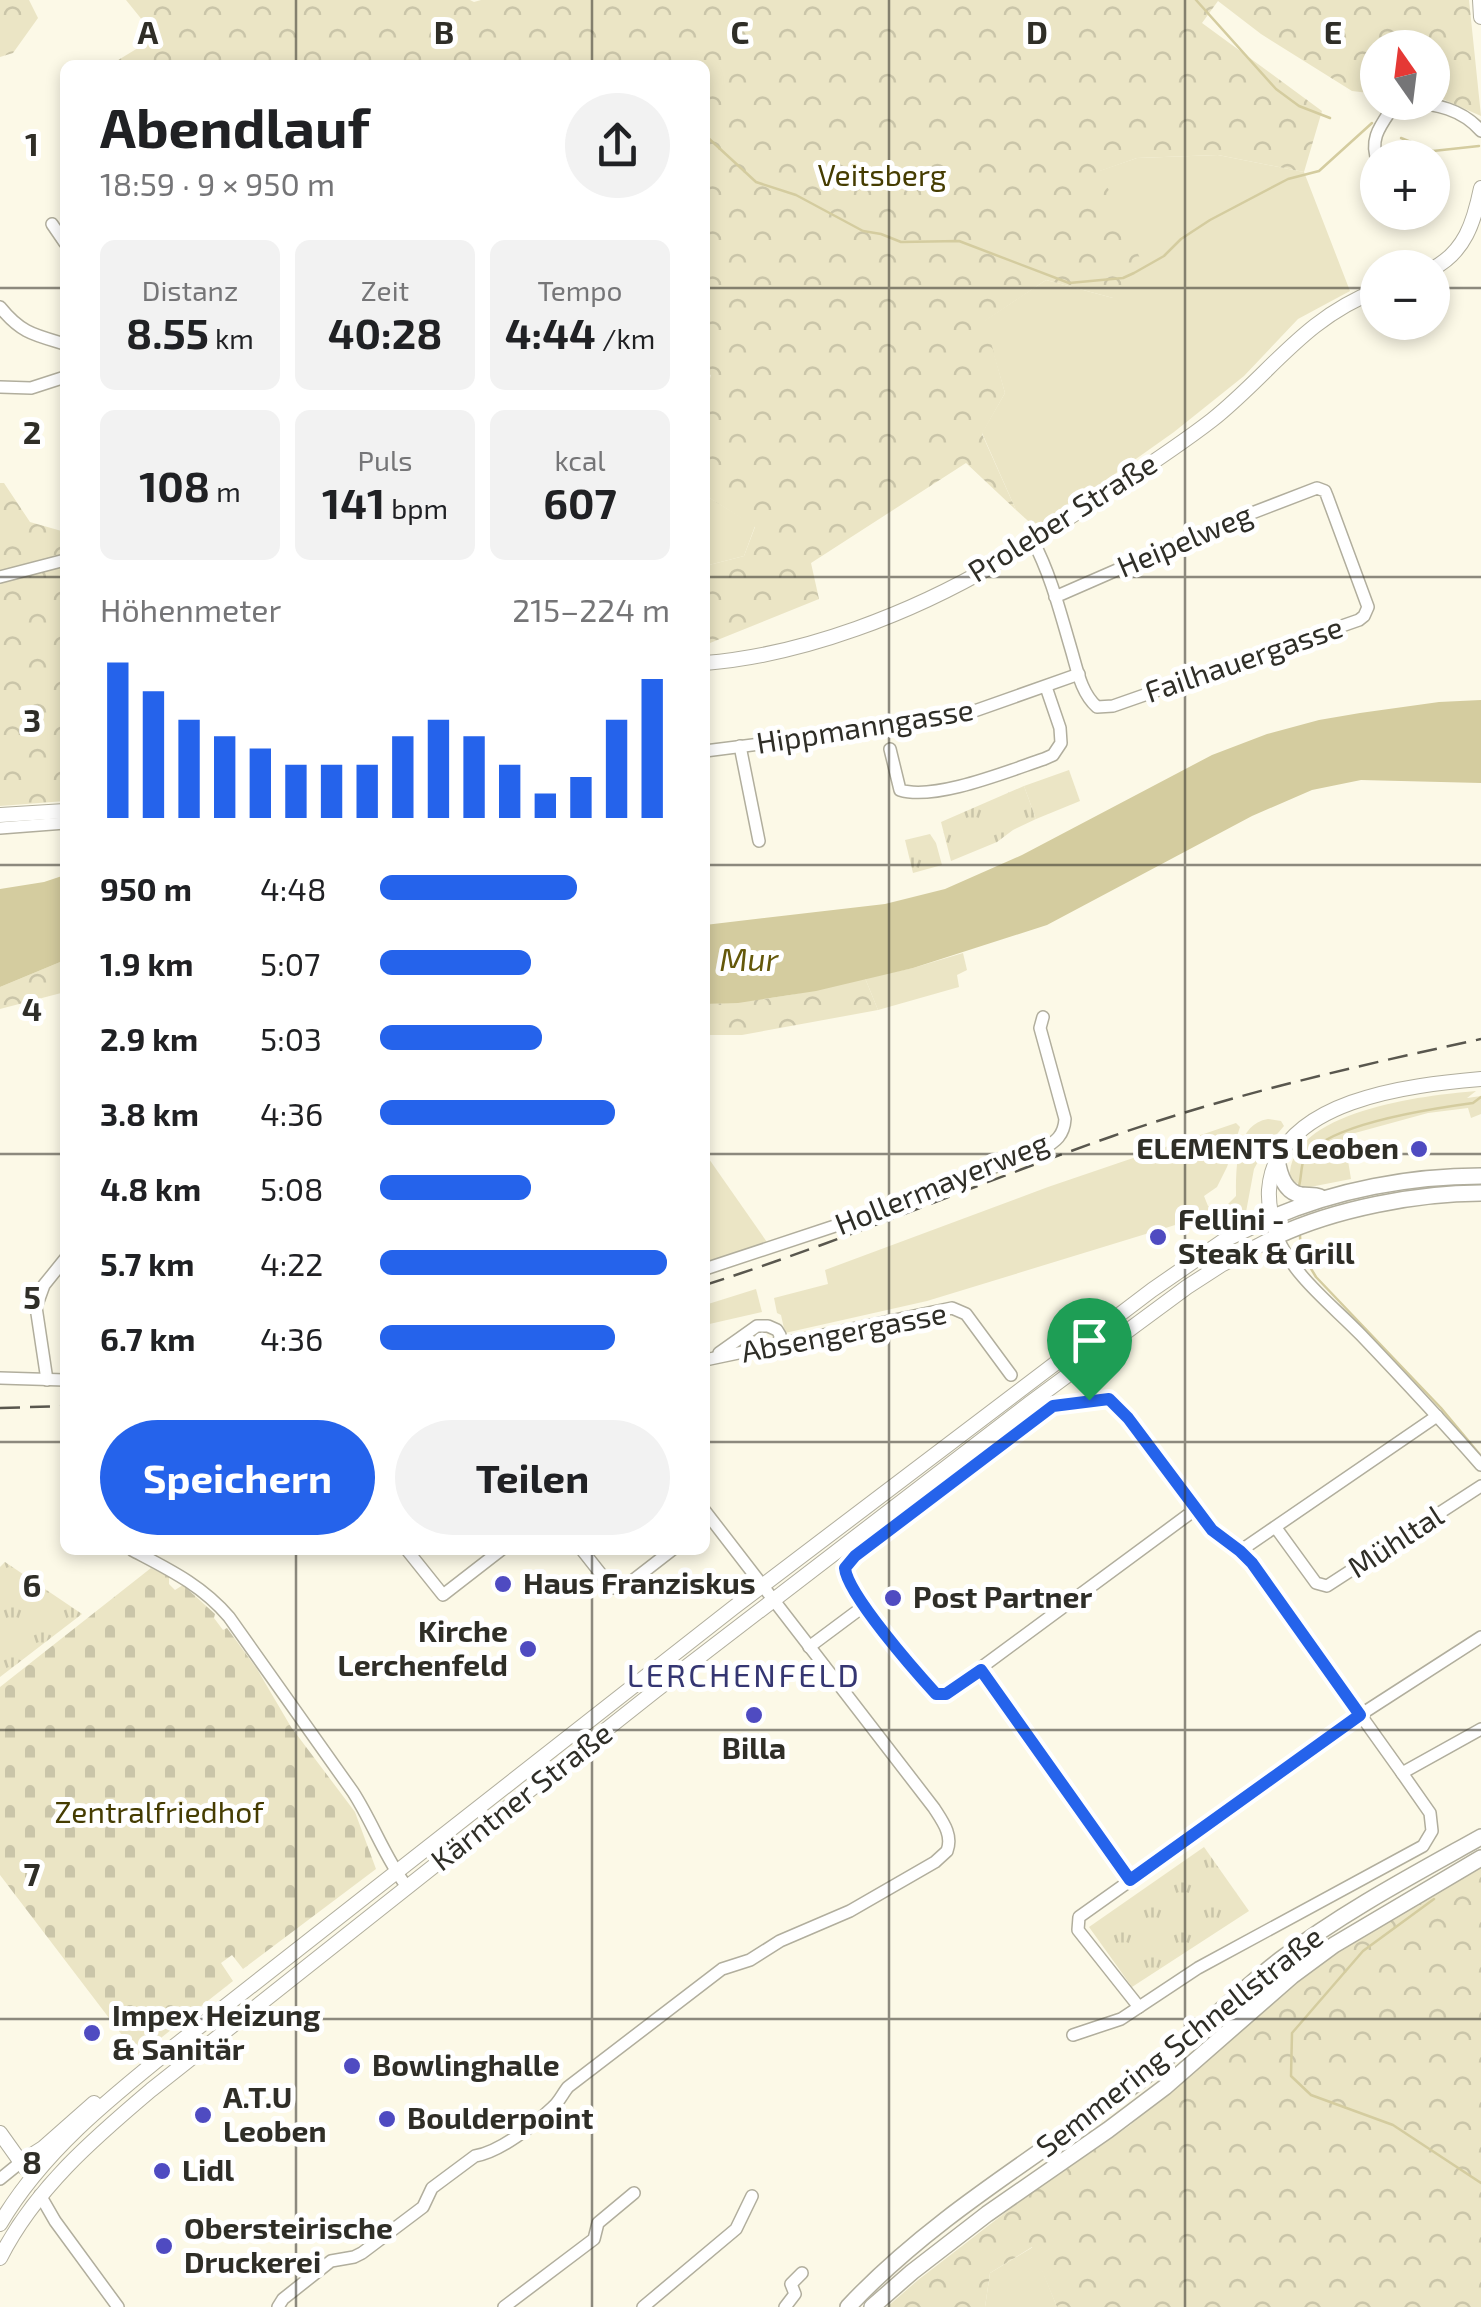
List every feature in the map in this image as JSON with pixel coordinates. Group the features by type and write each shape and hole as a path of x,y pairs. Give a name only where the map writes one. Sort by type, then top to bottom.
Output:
{"highway":[{"path":"1277,1159 1282,1178 1292,1191 1323,1198"},
{"path":"1271,1218 1323,1198 1364,1189 1481,1176"},
{"path":"1277,1236 1356,1210 1416,1198 1481,1193"},
{"name":"Semmering Schnellstraße","path":"848,2307 897,2258 1156,2068 1281,1960 1372,1898 1481,1837"},
{"name":"Semmering Schnellstraße","path":"872,2307 986,2214 1166,2086 1292,1976 1334,1946 1481,1858"}],"main road":[{"path":"1480,0 1481,17"},
{"path":"1450,256 1469,232 1481,188"},
{"name":"Proleber Straße","path":"710,663 792,647 879,619 972,578 1152,464 1211,420 1324,317 1360,298"},
{"path":"0,815 60,811"},
{"path":"1277,1236 1271,1218 1271,1174 1286,1144 1300,1129 1346,1105 1381,1094 1481,1079"},
{"name":"Kärntner Straße","path":"0,2224 50,2155 111,2100 492,1792 1152,1290 1223,1241 1271,1218"},
{"name":"Kärntner Straße","path":"0,2258 40,2195 113,2122 774,1598 1030,1403 1187,1287 1277,1236"},
{"path":"21,2162 43,2148 101,2097 111,2100"},
{"path":"0,2132 40,2195"}],"street":[{"path":"1450,110 1468,117 1481,131"},
{"path":"52,224 60,236"},
{"path":"0,307 15,325 60,342"},
{"path":"0,387 31,388 60,379"},
{"name":"Heipelweg","path":"1055,597 1212,528 1322,488 1368,607"},
{"path":"1033,541 1048,574 1079,674"},
{"path":"0,577 60,561"},
{"name":"Failhauergasse","path":"1079,674 1093,704 1105,708 1359,620 1368,607"},
{"name":"Hippmanngasse","path":"710,750 888,738 979,711 1079,674"},
{"path":"888,738 900,790 912,794 942,790 981,779 1052,755 1062,742 1046,687"},
{"path":"740,746 759,842"},
{"path":"0,828 60,823"},
{"name":"Hollermayerweg","path":"710,1267 897,1205 1056,1141 1064,1128 1064,1112 1040,1028 1042,1017"},
{"path":"1277,1236 1299,1273 1481,1465"},
{"path":"47,1380 36,1307 44,1285 60,1265"},
{"name":"Absengergasse","path":"710,1359 952,1308 966,1314 1011,1376"},
{"path":"710,1358 757,1326 777,1330 780,1344"},
{"path":"0,1378 60,1380"},
{"path":"1073,2036 1121,2019 1198,1968 1423,1846 1432,1831 1430,1813 1252,1563 1212,1530 1112,1400 1053,1406 849,1561 845,1568 846,1577 864,1606 936,1694 946,1694 1196,1510"},
{"path":"1240,1551 1437,1416"},
{"name":"Mühltal","path":"1276,1528 1316,1583 1327,1586 1481,1486"},
{"path":"278,2307 331,2261 362,2253 423,2206 432,2188 475,2156 503,2146 555,2106 568,2087 722,1969 750,1960 780,1941 850,1911 947,1851 949,1837 934,1808 764,1585 710,1522"},
{"path":"142,1555 173,1570 228,1616 354,1792 384,1853 407,1888"},
{"path":"411,1555 443,1595 495,1555"},
{"path":"586,1555 612,1588 622,1588 665,1555"},
{"path":"809,1647 864,1606"},
{"path":"1139,2006 1076,1925 1079,1916 1360,1715 1481,1636"},
{"path":"981,1670 1130,1880"},
{"path":"1402,1773 1481,1729"},
{"path":"0,2180 21,2162"},
{"path":"504,2307 594,2239 598,2223 634,2193"},
{"path":"40,2195 118,2307"},
{"path":"643,2307 736,2228 752,2196"},
{"path":"785,2307 795,2294 791,2284 802,2273"}],"green space":[{"path":"0,0 29,0 38,18 13,53 0,57"},
{"name":"Veitsberg","path":"126,0 1469,0 1481,116 1450,102 1450,30 1360,30 1360,92 1352,91 1261,34 1218,1 1202,23 1322,111 1304,172 1218,155 1137,158 1100,171 1150,280 1113,298 1046,280 985,321 1005,393 982,434 1016,510 966,463 811,563 819,599 710,643 710,565 744,556 755,527 710,498 710,60 118,60 156,37"},
{"path":"1218,155 1304,172 1350,291 1298,319 1244,376 1174,432 1037,529 1016,510 982,433 1005,393 984,321 1046,280 1113,298 1099,171 1137,158"},
{"path":"0,483 4,483 30,522 60,531 60,801 0,806"},
{"path":"710,498 755,526 744,556 710,565"},
{"path":"1069,770 1080,801 1036,819 1024,786"},
{"path":"1024,786 1036,819 997,842 951,861 941,822"},
{"path":"930,834 942,865 913,873 905,840"},
{"path":"963,953 967,970 957,975 959,987 878,1010 865,978"},
{"path":"60,962 60,993 0,1009 0,987"},
{"path":"865,978 878,1010 742,1035 710,1035 710,1004 826,988"},
{"path":"1476,1091 1467,1098 1481,1096 1481,1114 1471,1118 1468,1108 1428,1113 1344,1136 1351,1179 1305,1188 1290,1179 1295,1156 1310,1137 1334,1122 1394,1103"},
{"path":"1268,1119 1281,1121 1284,1126 1254,1169 1246,1212 1240,1220 1216,1231 1198,1218 927,1301 785,1333 774,1298 828,1284 825,1270 1048,1187 1236,1123 1240,1127 1227,1167 1217,1187 1204,1196 1208,1206 1225,1207 1236,1196 1237,1162 1243,1139 1249,1129"},
{"path":"710,1160 769,1245 710,1263"},
{"path":"756,1289 762,1312 710,1324 710,1303"},
{"path":"5,1562 82,1614 0,1677 0,1567"},
{"name":"Zentralfriedhof","path":"151,1568 169,1577 175,1590 183,1585 215,1614 223,1630 227,1628 291,1727 355,1812 376,1869 243,1969 232,1955 221,1963 233,1981 138,2056 0,1875 0,1687"},
{"path":"1204,1847 1249,1911 1132,1987 1089,1927"},
{"path":"1481,1865 1481,2307 1057,2307 1032,2247 990,2273 985,2307 887,2307 1023,2199 1129,2126 1261,2010 1352,1940"},
{"path":"1033,2247 1057,2307 985,2307 990,2273"}],"water":[{"name":"Mur","path":"1481,700 1481,783 1361,780 1312,790 1252,816 1047,925 913,968 816,991 710,1004 710,924 885,904 945,889 1022,855 1212,755 1267,734 1319,720 1439,702"},
{"path":"60,877 60,962 0,987 0,889"}],"waterway":[{"path":"1196,0 1276,89 1299,106 1330,118"},
{"path":"710,140 756,182 796,195 863,231 901,242 959,241 1069,283 1123,278 1134,273 1164,256 1210,220 1288,179 1319,171 1372,123"},
{"path":"1401,138 1433,151 1479,146"},
{"path":"1299,1186 1303,1162 1313,1149 1331,1137 1380,1120 1473,1103 1481,1097"},
{"path":"1300,1236 1301,1252 1316,1277 1441,1408 1481,1456"},
{"path":"1434,1899 1363,1951 1292,2033 1291,2076 1311,2095 1393,2125 1481,2183"}],"railway":[{"path":"710,1283 1158,1121 1295,1082 1481,1039"},
{"path":"0,1408 60,1406"}],"place":[{"name":"ELEMENTS Leoben","path":"1419,1149"},
{"name":"Fellini - Steak & Grill","path":"1158,1237"},
{"name":"Haus Franziskus","path":"503,1584"},
{"name":"Post Partner","path":"893,1598"},
{"name":"Kirche Lerchenfeld","path":"528,1649"},
{"name":"Billa","path":"754,1715"},
{"name":"Impex Heizung & Sanitär","path":"92,2033"},
{"name":"Bowlinghalle","path":"352,2066"},
{"name":"A.T.U Leoben","path":"203,2115"},
{"name":"Boulderpoint","path":"387,2119"},
{"name":"Lidl","path":"162,2171"},
{"name":"Obersteirische Druckerei","path":"164,2246"}],"district":[{"name":"LERCHENFELD","path":"744,1676"}],"route":[{"path":"1109,1399 1116,1404 1212,1530 1252,1563 1360,1715 1130,1880 981,1670 946,1694 936,1694 864,1606 845,1574 846,1565 855,1556 1053,1406 1089,1400 1109,1399"}]}
